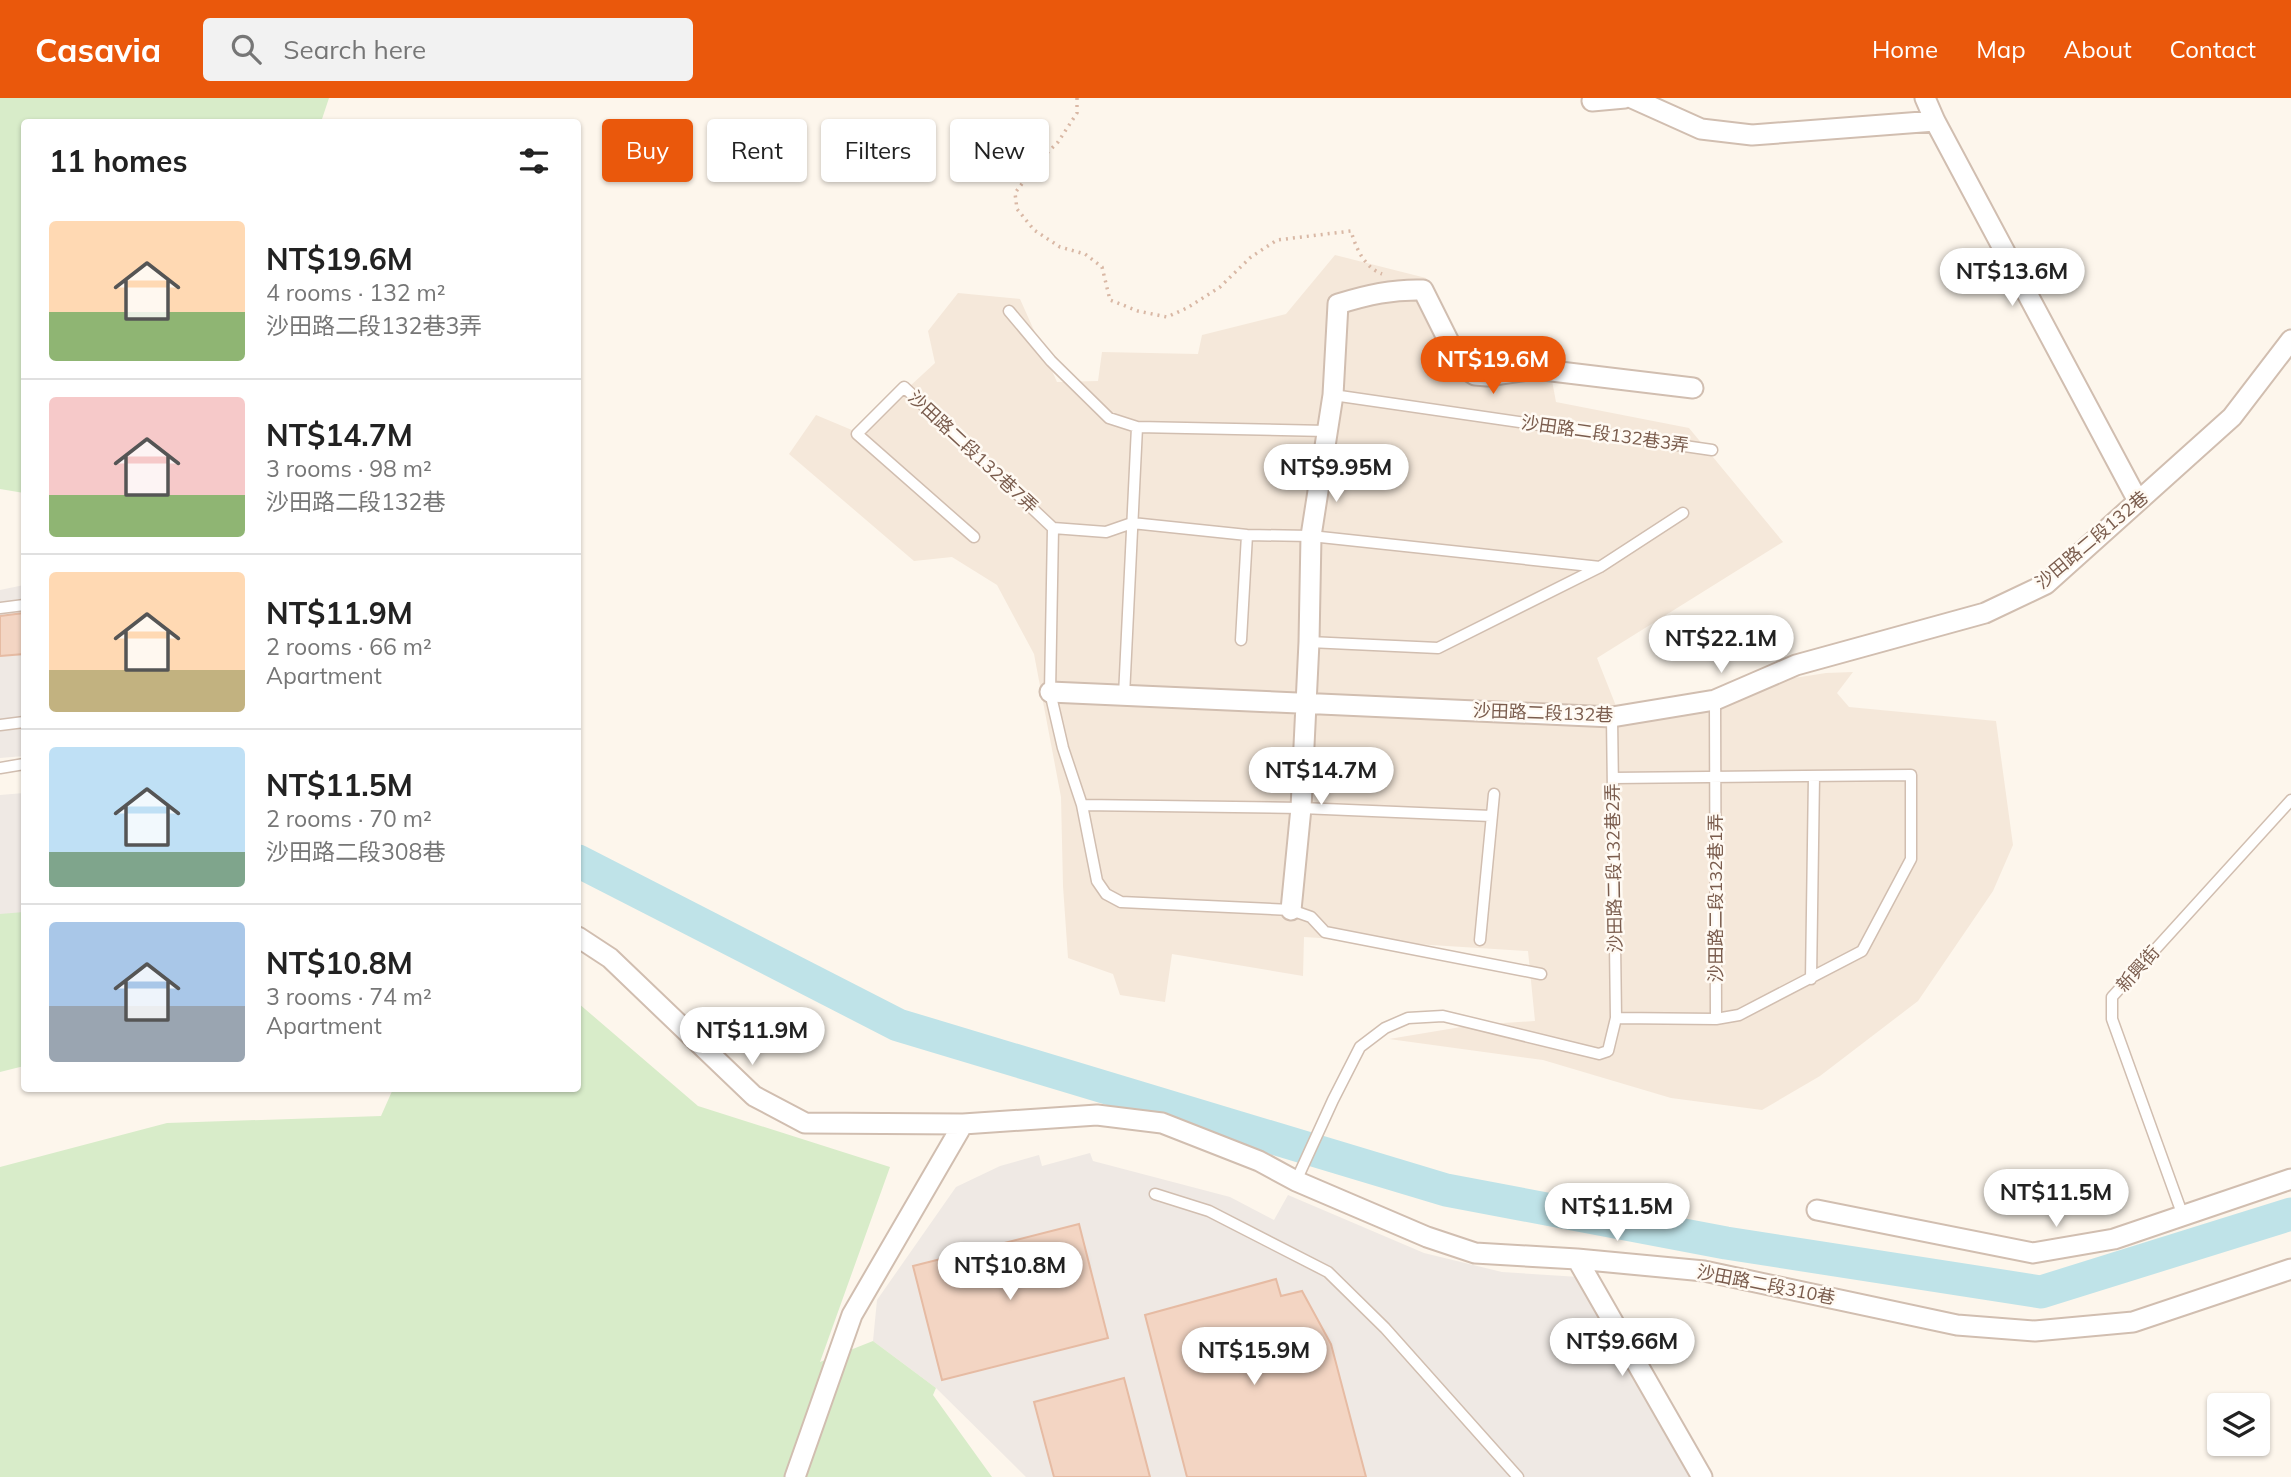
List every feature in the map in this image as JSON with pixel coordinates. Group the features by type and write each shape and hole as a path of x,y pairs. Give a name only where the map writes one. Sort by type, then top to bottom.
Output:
{"street":[{"path":"1592,101 1625,98"},
{"path":"1632,98 1701,129 1752,135 1935,121"},
{"path":"1925,98 2138,501"},
{"path":"1292,910 1301,808 1311,536 1333,395 1338,304 1375,293 1403,289 1423,290 1461,366 1475,375 1487,376 1535,369 1693,388"},
{"name":"沙田路二段132巷","path":"1050,692 1612,717 1715,700 1796,665 1985,613 2046,584 2232,417 2291,340"},
{"name":"沙田路二段310巷","path":"581,939 610,958 754,1096 806,1122 962,1124 1097,1115 1162,1124 1259,1161 1297,1181 1427,1237 1475,1253 1704,1271 1957,1325 2035,1331 2133,1322 2291,1269"},
{"path":"795,1477 852,1315 962,1124"},
{"path":"1817,1210 2033,1253 2114,1240 2291,1179"},
{"path":"1577,1259 1702,1477"}],"lane":[{"path":"1009,311 1051,361 1109,418 1137,427 1327,430"},
{"name":"沙田路二段132巷7弄","path":"974,537 857,434 904,387 1053,528 1050,692 1063,748 1082,804 1097,881 1106,894 1121,902 1292,910"},
{"name":"沙田路二段132巷3弄","path":"1333,395 1712,450"},
{"path":"1124,696 1137,427"},
{"path":"1309,642 1438,648 1600,566 1683,513"},
{"path":"1053,528 1106,532 1132,523 1247,536 1311,536 1600,566"},
{"path":"1241,640 1247,536"},
{"path":"0,608 21,604"},
{"name":"沙田路二段132巷1弄","path":"1715,700 1716,1019"},
{"name":"沙田路二段132巷2弄","path":"1297,1181 1360,1047 1385,1028 1408,1018 1443,1016 1599,1054 1608,1051 1616,1018 1612,717"},
{"path":"0,724 21,722"},
{"path":"0,768 21,764"},
{"path":"1613,778 1911,775 1912,859 1862,951 1739,1014 1716,1019 1616,1018"},
{"path":"1811,979 1814,776"},
{"path":"1480,940 1494,794"},
{"name":"新興街","path":"2183,1216 2112,1019 2112,997 2291,800"},
{"path":"1082,804 1301,808 1491,817"},
{"path":"1292,910 1311,917 1325,932 1541,974"},
{"path":"1155,1194 1209,1211 1328,1272 1385,1328 1518,1477"}],"path":[{"path":"1077,98 1077,113 1058,142 1040,160 1016,193 1017,208 1034,230 1060,247 1085,254 1102,267 1110,300 1138,311 1167,317 1220,287 1251,257 1278,240 1350,231 1357,252 1376,272 1388,276"}],"shaded area":[{"path":"1335,255 1426,278 1468,357 1551,375 1556,402 1689,428 1783,542 1597,658 1616,706 1826,673 1853,672 1837,693 1849,707 1996,721 2013,845 1993,891 1918,1001 1820,1076 1762,1110 1671,1098 1543,1060 1389,1039 1473,1025 1535,1021 1528,951 1304,937 1303,976 1172,954 1165,1002 1120,995 1113,974 1068,958 1061,797 1034,654 997,585 952,557 914,561 789,454 816,415 859,433 935,363 928,331 958,293 1020,299 1057,382 1098,381 1102,352 1198,354 1202,335 1286,314"},
{"path":"21,586 21,756 0,758 0,590"},
{"path":"21,793 21,928 0,930 0,795"},
{"path":"1090,1153 1093,1161 1230,1197 1274,1220 1288,1195 1424,1253 1502,1272 1579,1277 1691,1477 1026,1477 936,1388 873,1341 877,1300 956,1187 1000,1166 1039,1155 1042,1166"}],"green space":[{"path":"0,98 329,98 322,119 21,119 21,492 0,489"},
{"path":"21,912 21,1067 0,1072 0,914"},
{"path":"581,1006 698,1106 890,1167 820,1362 873,1341 936,1388 933,1395 992,1477 0,1477 0,1167 167,1123 381,1116 392,1092 581,1092"}],"building":[{"path":"21,613 21,654 0,656 0,616"},
{"path":"1079,1224 1108,1338 942,1380 913,1266"},
{"path":"1276,1279 1281,1296 1302,1291 1331,1344 1366,1477 1187,1477 1145,1315"},
{"path":"1124,1378 1150,1477 1054,1477 1034,1402"}],"waterway":[{"path":"581,863 898,1025 1446,1190 1726,1243 2041,1292 2291,1214"}]}
